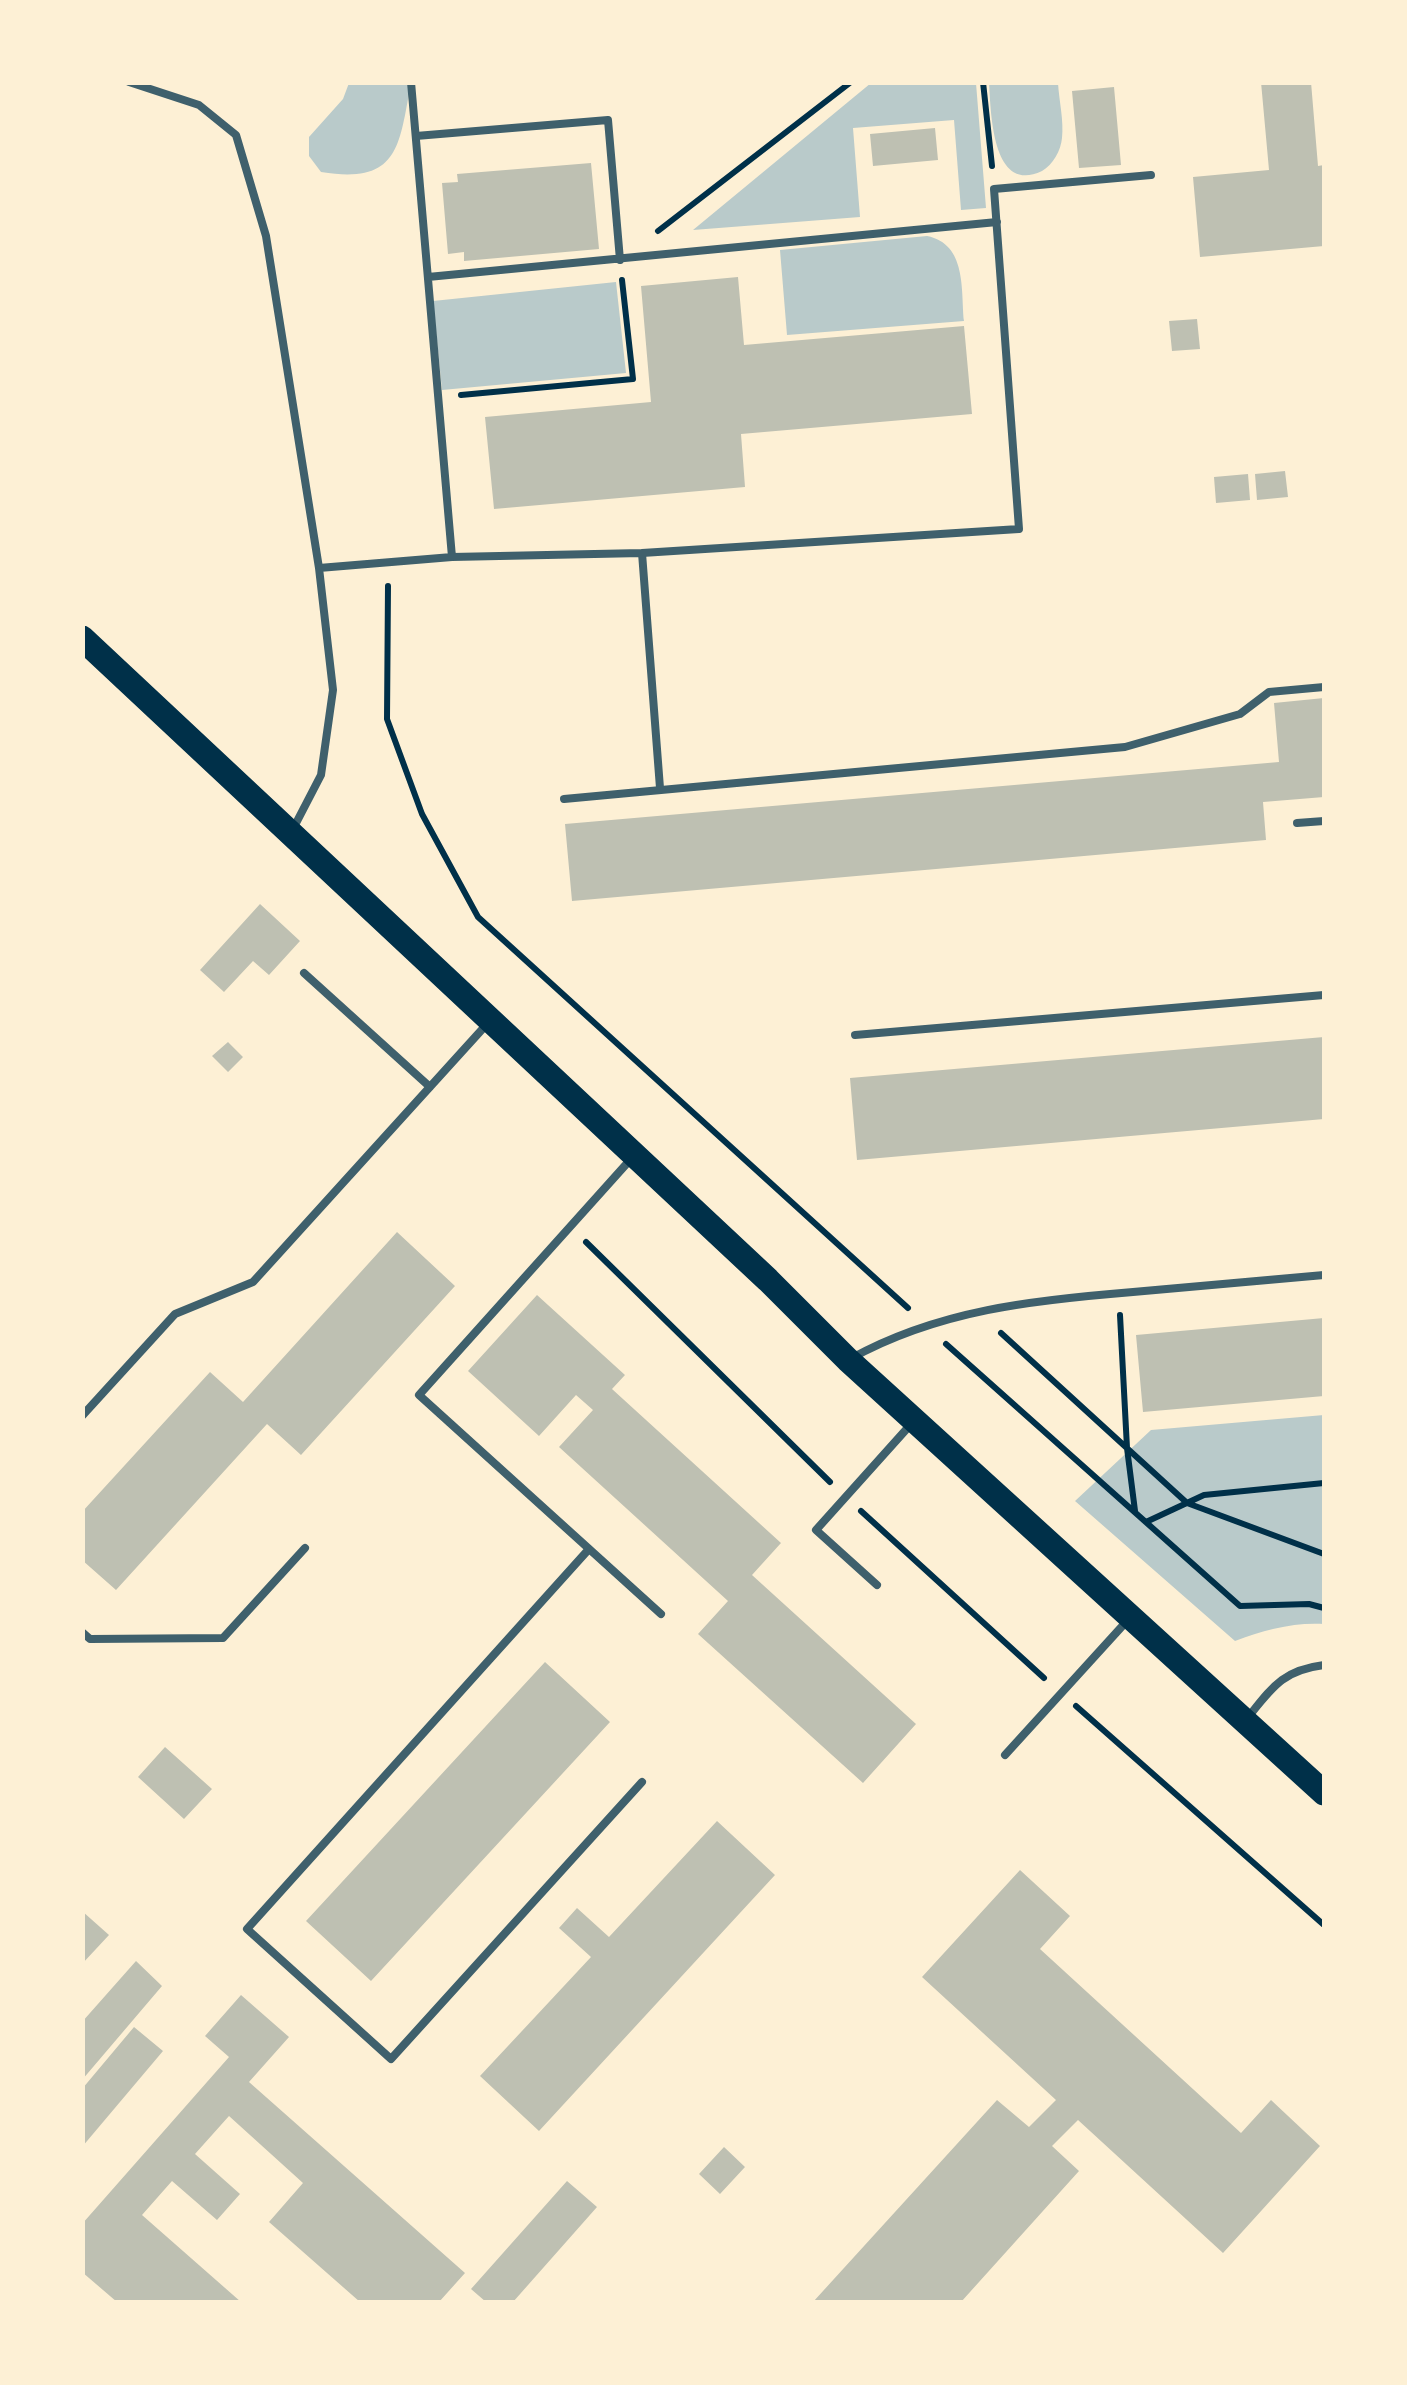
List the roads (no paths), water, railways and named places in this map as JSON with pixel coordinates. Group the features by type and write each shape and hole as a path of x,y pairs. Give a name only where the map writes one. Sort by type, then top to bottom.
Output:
{"main road":[{"path":"85,645 291,833 768,1280 848,1360 1324,1793"}],"lane":[{"path":"129,82 199,105 236,136 266,236 319,568 333,690 321,775 291,833"},
{"path":"411,82 452,557"},
{"path":"416,136 608,120 620,260"},
{"path":"319,568 452,557 642,553 1018,529 994,189 1151,175"},
{"path":"428,277 997,222"},
{"path":"642,553 660,788"},
{"path":"564,799 1126,747 1240,714 1269,692 1324,687"},
{"path":"1297,823 1324,821"},
{"path":"304,973 430,1087"},
{"path":"855,1035 1324,995"},
{"path":"82,1416 175,1314 253,1282 490,1021"},
{"path":"634,1157 419,1394 661,1614"},
{"path":"848,1360 880,1342 926,1325 1022,1302 1324,1275"},
{"path":"877,1585 816,1530 914,1421"},
{"path":"82,1632 90,1639 223,1638 304,1548"},
{"path":"589,1549 247,1929 391,2060 642,1782"},
{"path":"1005,1756 1132,1615"},
{"path":"1246,1720 1279,1680 1306,1667 1324,1664"}]}
